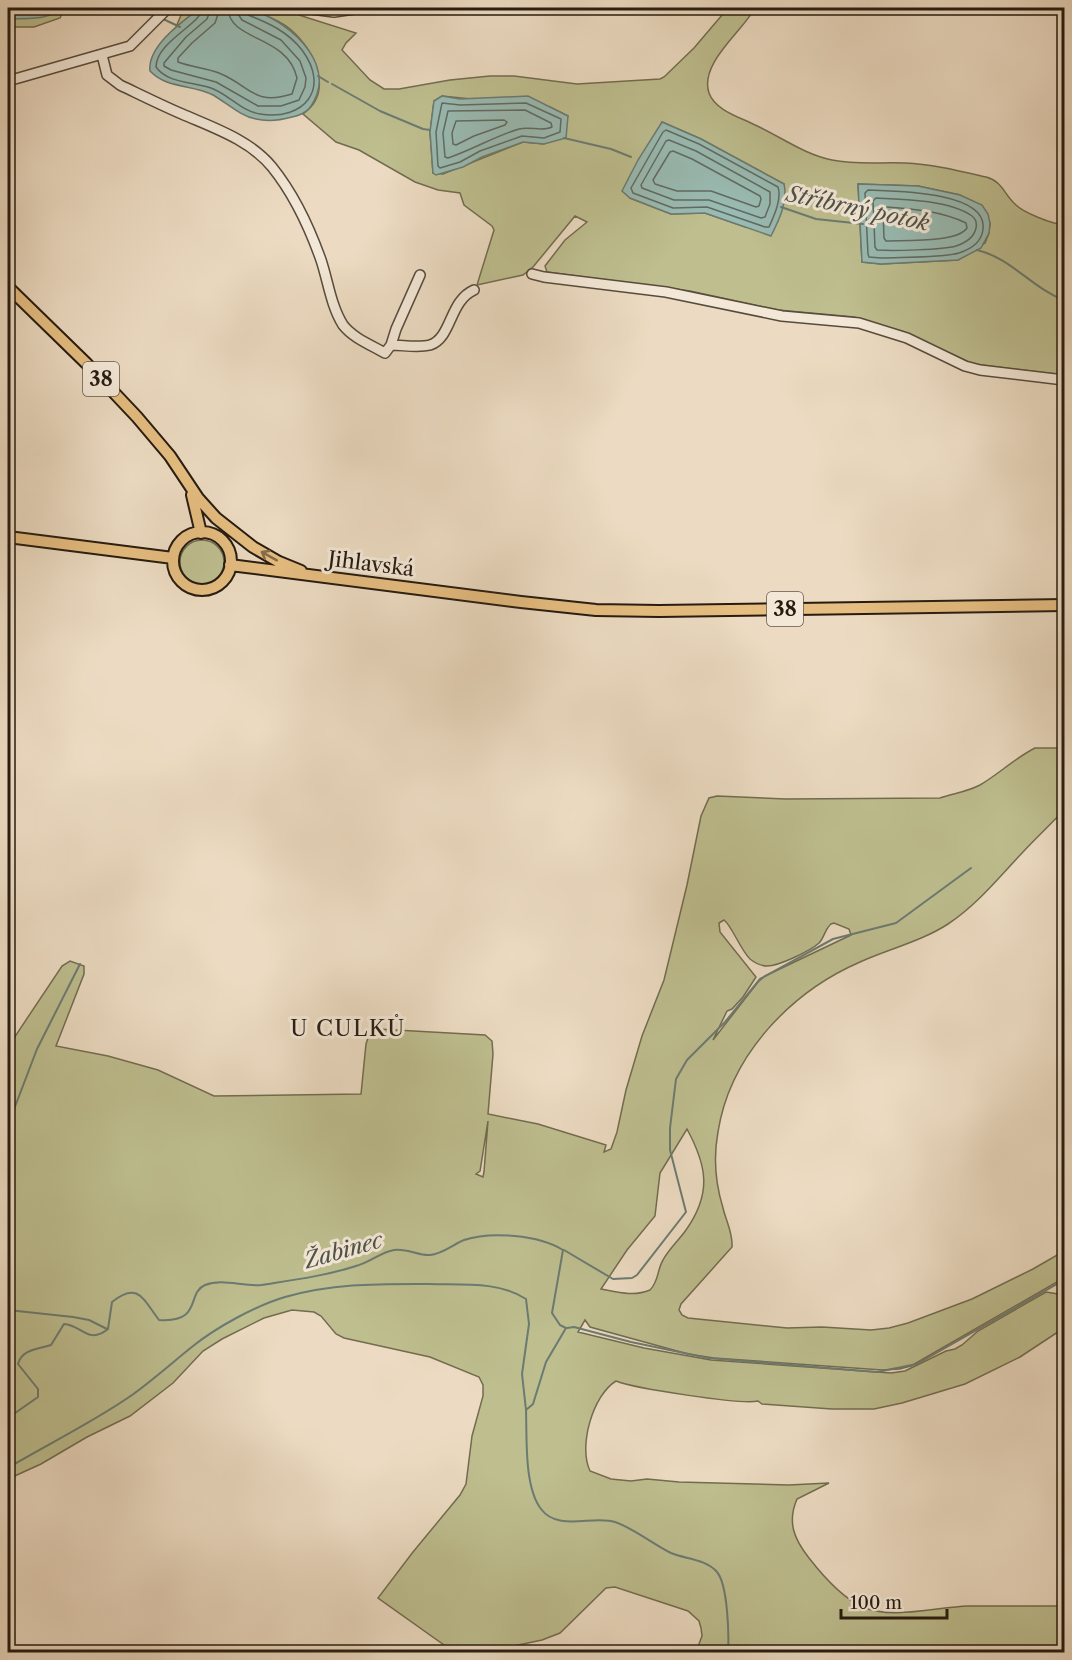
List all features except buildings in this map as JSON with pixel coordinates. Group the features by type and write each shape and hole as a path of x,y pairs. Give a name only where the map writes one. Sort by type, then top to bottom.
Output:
{"main road":[{"name":"38","path":"8,286 86,363 170,456 186,481 196,508 201,532"},
{"path":"186,481 210,512 247,543 292,568 324,577"},
{"path":"201,532 212,534 221,540 228,549 230,565 221,583 213,588 198,590 181,581 175,572 173,558 176,548 183,540 201,532"},
{"path":"8,537 173,558"},
{"name":"Jihlavská","path":"230,565 596,610 1065,605"}],"street":[{"path":"8,81 130,46 168,8"},
{"path":"303,8 334,12 361,8"},
{"path":"102,55 107,75 120,85 237,139 261,156 281,180 299,212 321,260 336,311 344,326 360,340 385,353 391,345 420,275"},
{"path":"532,274 666,292 782,316 859,323 907,338 946,358 973,368 1065,380"},
{"path":"391,345 428,346 438,341 464,295 474,290"}],"green space":[{"path":"65,8 60,18 34,27 8,27 8,19 57,12"},
{"path":"184,8 200,8 176,27"},
{"path":"242,8 282,8 356,33 342,50 370,80 384,89 399,89 490,76 514,76 577,84 660,79 694,48 728,8 755,8 710,70 709,93 716,104 801,149 832,160 925,165 986,177 996,182 1024,211 1064,225 1064,375 973,364 904,332 854,317 778,310 690,291 547,272 545,266 565,240 587,222 575,216 533,267 523,275 477,285 494,230 492,226 464,205 460,193 438,190 415,182 359,150 336,142 303,114 313,105 318,94 319,82 318,70 307,47 285,25","holes":["442,96 550,107 568,116 544,144 523,142 443,174 433,173 430,132 434,101","662,122 701,139 784,184 778,221 745,227 705,213 671,214 630,198","858,184 918,186 960,195 990,223 985,243 958,260 881,264 862,262"]},
{"path":"202,540 211,541 218,546 223,553 223,571 218,578 211,583 202,584 193,583 186,578 181,571 180,562 181,553 186,546 193,541"},
{"path":"1035,748 1064,748 1064,810 959,916 927,935 860,962 810,990 768,1029 750,1052 725,1104 716,1152 718,1189 732,1247 681,1304 679,1310 688,1318 787,1328 822,1327 871,1330 908,1323 972,1299 1064,1251 1064,1278 911,1366 899,1369 882,1370 714,1358 688,1354 590,1327 585,1320 578,1332 644,1348 711,1360 891,1373 905,1371 955,1349 978,1331 1046,1292 1064,1295 1064,1328 1020,1357 965,1384 874,1409 832,1409 762,1404 758,1401 731,1401 643,1388 616,1381 601,1397 595,1409 587,1435 586,1448 590,1471 611,1479 789,1485 829,1483 797,1499 792,1523 796,1537 814,1565 848,1598 874,1611 900,1613 968,1606 1064,1606 1064,1652 696,1652 702,1636 701,1628 699,1621 688,1611 615,1587 606,1588 560,1633 542,1640 509,1647 501,1652 454,1652 378,1598 460,1495 466,1484 472,1436 483,1396 483,1385 479,1377 430,1357 344,1338 336,1334 321,1316 314,1312 292,1310 264,1318 222,1339 203,1351 173,1383 130,1416 87,1437 41,1464 8,1479 8,1059 14,1047 12,1041 62,966 70,961 84,966 84,974 56,1046 108,1056 158,1070 214,1096 361,1094 366,1044 369,1035 378,1029 485,1035 492,1041 493,1054 488,1114 538,1124 606,1145 604,1152 611,1149 617,1132 626,1090 642,1036 664,980 701,816 709,798 717,796 786,799 940,798 980,785","holes":["724,920 750,959 765,966 786,961 815,946 821,941 831,924 849,929 851,935 765,976 713,1040 727,1011 743,997 756,977 720,932 719,923","488,1121 483,1177 476,1174 480,1171","687,1129 699,1155 704,1180 700,1204 694,1217 665,1256 650,1290 632,1294 601,1289 627,1250 655,1216 660,1173"]}],"water":[{"path":"231,7 255,11 285,26 298,38 309,50 316,64 319,79 317,94 308,109 297,116 283,119 256,119 239,112 213,95 164,81 150,71 154,52 160,44 176,27 200,8"},
{"path":"8,8 61,8 43,17 8,19"},
{"path":"442,96 460,99 528,96 568,116 566,138 544,144 523,142 482,157 463,167 436,175 433,173 430,132 434,101"},
{"path":"662,122 701,139 784,184 784,204 771,236 705,213 671,214 630,198 622,191"},
{"path":"858,184 918,186 960,195 982,205 988,214 989,233 981,248 958,260 881,264 862,262"}],"waterway":[{"name":"Stříbrný potok","path":"110,8 156,15"},
{"name":"Stříbrný potok","path":"161,18 180,27"},
{"name":"Stříbrný potok","path":"318,76 328,82"},
{"name":"Stříbrný potok","path":"332,84 380,111 430,130"},
{"name":"Stříbrný potok","path":"564,138 611,149 631,157"},
{"name":"Stříbrný potok","path":"781,207 816,219 863,224"},
{"name":"Stříbrný potok","path":"977,250 1011,266 1052,295 1064,300"},
{"path":"564,1250 613,1279 632,1278 637,1275 686,1212 670,1150 670,1128 676,1079 687,1060 725,1022 760,979 833,939 896,923 971,868"},
{"path":"8,1125 37,1049 80,964"},
{"path":"8,1195 12,1228 8,1260"},
{"name":"Žabinec","path":"8,1418 38,1397 38,1389 18,1364 23,1355 31,1350 51,1345 64,1324 90,1335 108,1329 112,1302 128,1293 139,1295 159,1320 173,1320 188,1312 199,1289 212,1283 261,1285 309,1277 361,1265 394,1250 434,1254 475,1237 501,1235 541,1241 563,1250 552,1313 560,1325 566,1328 546,1362 533,1404 526,1410 529,1475 536,1500 548,1516 557,1520 615,1522 671,1553 707,1564 717,1572 724,1588 728,1623 728,1652"},
{"path":"567,1328 574,1327 708,1358 877,1372 917,1364 1064,1280"},
{"path":"8,1466 118,1405 203,1339 237,1318 261,1306 303,1292 357,1285 479,1285 504,1289 526,1299 529,1324 522,1374 526,1410"},
{"path":"8,1310 89,1320 107,1329"}],"district":[{"name":"U CULKŮ","path":"348,1028"}]}
